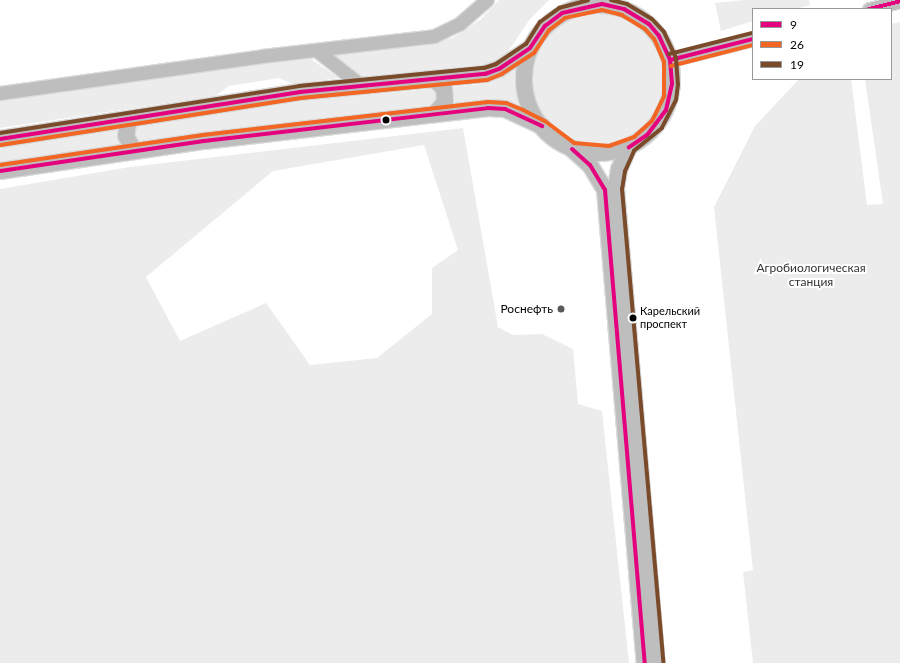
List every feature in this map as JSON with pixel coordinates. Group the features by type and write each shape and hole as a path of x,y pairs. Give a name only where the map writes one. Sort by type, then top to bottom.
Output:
{"main road":[{"path":"542,126 530,106 526,86 525,66 530,48 545,26 562,13 580,3 602,4 624,9 649,24 659,36 670,60 672,84 666,110 647,135 629,146 597,153 572,149"},
{"path":"0,139 300,92 485,74 499,69 530,48"},
{"path":"434,79 444,88 445,102 436,114"},
{"path":"0,171 134,151 436,114 505,109 542,126 590,165 605,190 637,512 658,663"},
{"path":"129,119 126,136 134,151"},
{"path":"629,146 619,169 616,189 637,512 645,663"}],"street":[{"path":"0,93 316,50 434,36 459,24 487,0"},
{"path":"873,8 900,1"},
{"path":"670,60 752,39"},
{"path":"316,50 361,86"}],"green space":[{"path":"499,0 549,0 530,19 507,53 491,64 359,78 332,55 409,46 452,38 480,20"},
{"path":"745,0 809,0 810,5 800,8 752,8 752,21 721,31 715,3"},
{"path":"606,12 631,20 642,27 651,36 661,53 665,66 665,92 661,105 651,122 642,131 625,141 612,145 592,146 567,138 556,131 547,122 537,105 533,92 532,72 540,47 547,36 556,27 573,17 586,13"},
{"name":"Агробиологическая станция","path":"900,22 900,663 753,663 743,572 753,570 714,207 755,126 798,80 851,80 867,205 883,204 865,80 892,80 892,24"},
{"path":"308,57 339,78 293,84 279,78 229,86 215,96 0,128 0,100"},
{"path":"520,67 518,88 524,110 484,101 291,122 0,165 0,146 291,102 481,84 500,79"},
{"path":"463,128 498,327 513,335 542,334 573,349 578,404 602,411 629,663 0,663 0,189 130,167","holes":["424,145 458,250 432,268 432,314 377,358 310,365 266,303 180,341 146,277 273,171"]}],"transit line":[{"name":"19","path":"0,133 299,86 484,68 496,64 526,44 540,22 559,8 588,0"},
{"name":"19","path":"611,0 627,4 652,19 664,32 676,58 678,84 676,100 662,128 634,151 625,171 622,189 663,662"},
{"name":"9","path":"873,8 900,1"},
{"name":"9","path":"0,139 300,92 485,74 499,69 530,48 545,26 562,13 602,4 624,9 649,24 659,36 670,60 672,84 666,110 647,135 629,147"},
{"name":"26","path":"0,165 203,135 488,102 506,103 523,110 545,121 574,143 609,146 634,137 652,121 664,96 664,62 654,39 645,29 622,15 602,10 565,18 549,30 534,53 502,74 487,80 301,98 1,145"},
{"name":"19","path":"669,54 752,33"},
{"name":"9","path":"670,60 752,39"},
{"name":"26","path":"671,66 752,45"},
{"name":"9","path":"0,171 204,141 488,108 505,109 542,126"},
{"name":"9","path":"572,149 590,165 605,190 645,663"}],"place":[{"name":"Роснефть","path":"561,309"},
{"name":"Карельский проспект","path":"633,318"}]}
